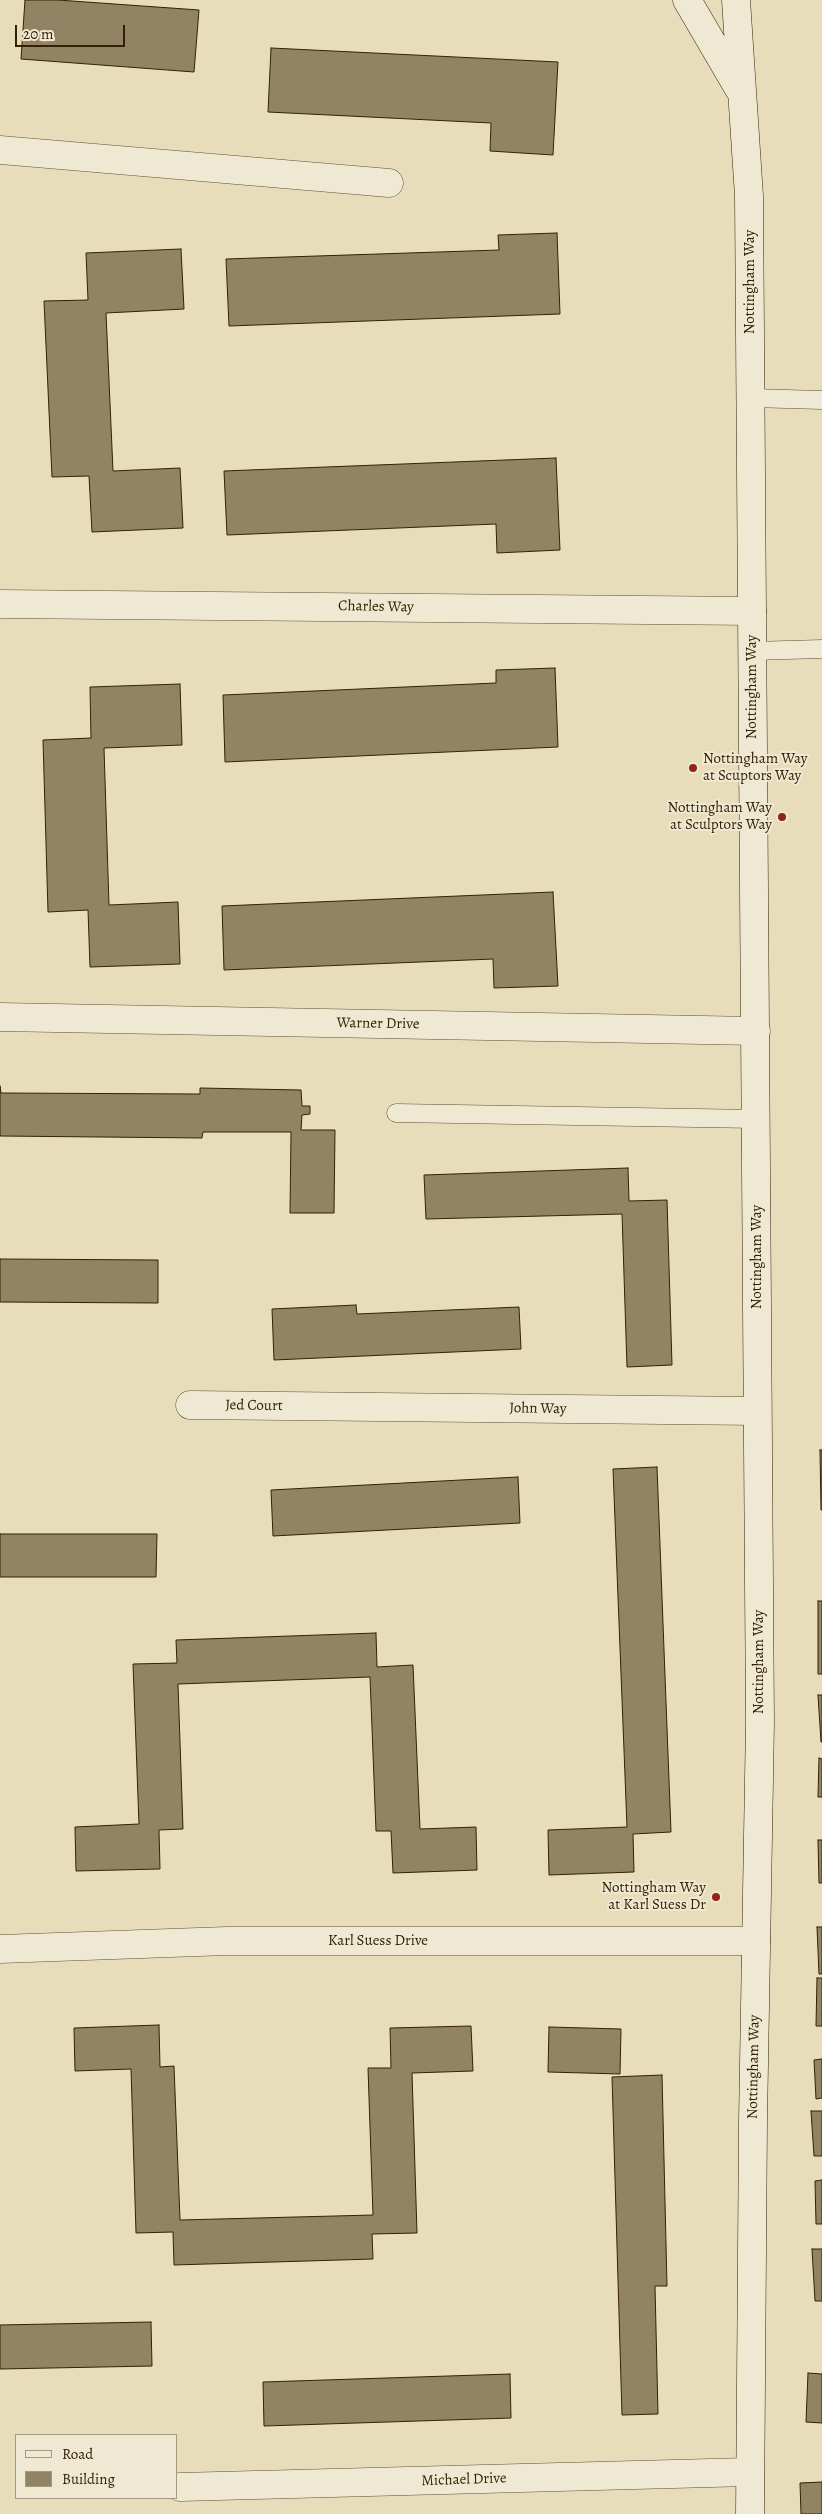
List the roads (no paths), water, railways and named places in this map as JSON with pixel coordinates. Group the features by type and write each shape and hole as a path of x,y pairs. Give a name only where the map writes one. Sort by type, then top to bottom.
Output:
{"street":[{"path":"687,0 742,94"},
{"name":"Nottingham Way","path":"736,0 750,196 760,1722 748,2472 750,2514"},
{"path":"0,150 389,183"},
{"name":"Charles Way","path":"0,604 752,611"},
{"name":"Warner Drive","path":"0,1017 756,1031"},
{"name":"Jed Court","path":"190,1405 318,1407"},
{"name":"John Way","path":"318,1407 758,1411"},
{"name":"Karl Suess Drive","path":"0,1949 228,1941 756,1941"},
{"name":"Michael Drive","path":"180,2488 748,2472"}],"lane":[{"path":"751,398 822,400"},
{"path":"752,651 822,649"},
{"path":"396,1113 756,1119"}],"place":[{"name":"Nottingham Way at Scuptors Way","path":"693,768"},
{"name":"Nottingham Way at Sculptors Way","path":"782,817"},
{"name":"Nottingham Way at Karl Suess Dr","path":"716,1897"}]}
